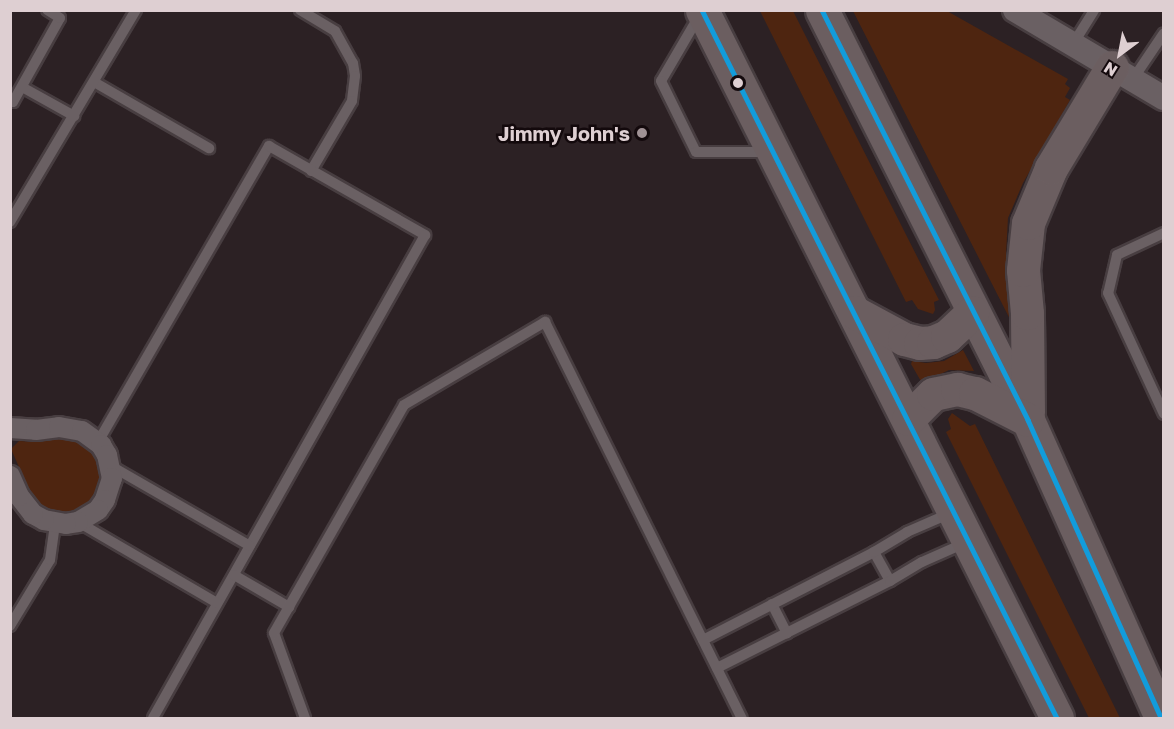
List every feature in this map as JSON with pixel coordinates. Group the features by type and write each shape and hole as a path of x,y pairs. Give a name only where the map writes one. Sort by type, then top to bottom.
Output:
{"highway":[{"path":"702,10 1057,718"},
{"path":"822,10 1028,420 1161,718"},
{"path":"1028,420 1027,313 1023,270 1028,223 1051,168 1122,73"},
{"path":"854,312 904,339 920,343 933,342 947,336 973,312"},
{"path":"908,419 933,394 957,389 975,393 1028,420"}],"street":[{"path":"1018,11 1164,98"},
{"path":"10,428 71,427 98,441 111,466 112,478 105,500 98,510 78,522 55,523 33,514 15,499 10,476"}],"lane":[{"path":"10,101 13,102 60,18 47,10"},
{"path":"10,222 136,10"},
{"path":"300,10 335,31 353,63 356,76 352,100 311,171"},
{"path":"702,10 661,81 696,152 775,153"},
{"path":"1073,44 1094,10"},
{"path":"1122,73 1164,33"},
{"path":"93,82 209,148"},
{"path":"22,87 74,116"},
{"path":"98,441 270,146 425,235 153,718"},
{"path":"1164,233 1117,255 1108,293 1164,414"},
{"path":"305,718 274,633 404,405 545,322 742,718"},
{"path":"111,466 250,546"},
{"path":"702,640 874,552 907,532 954,512"},
{"path":"78,522 217,603"},
{"path":"10,626 50,560 55,523"},
{"path":"717,668 890,581 922,562 969,542"},
{"path":"874,552 890,581"},
{"path":"234,575 289,607"},
{"path":"772,604 787,633"}],"shaded area":[{"path":"760,11 793,11 939,300 934,302 933,314 918,309 912,300 906,302"},
{"path":"853,11 947,11 1068,79 1065,84 1070,88 1065,97 1070,100 1023,183 1008,218 1006,254 1017,333"},
{"path":"963,350 974,371 949,370 922,383 911,364 912,361 926,363 944,361"},
{"path":"952,413 970,426 975,424 1120,718 1089,718 946,432 951,429 948,419"},
{"path":"63,438 89,449 95,457 100,475 95,494 89,502 82,508 63,513 45,508 37,502 31,494 11,449 19,441 38,442"}],"transit line":[{"path":"702,10 1057,718"},
{"path":"822,10 1028,420 1161,718"}],"place":[{"name":"Jimmy John's","path":"642,133"}]}
